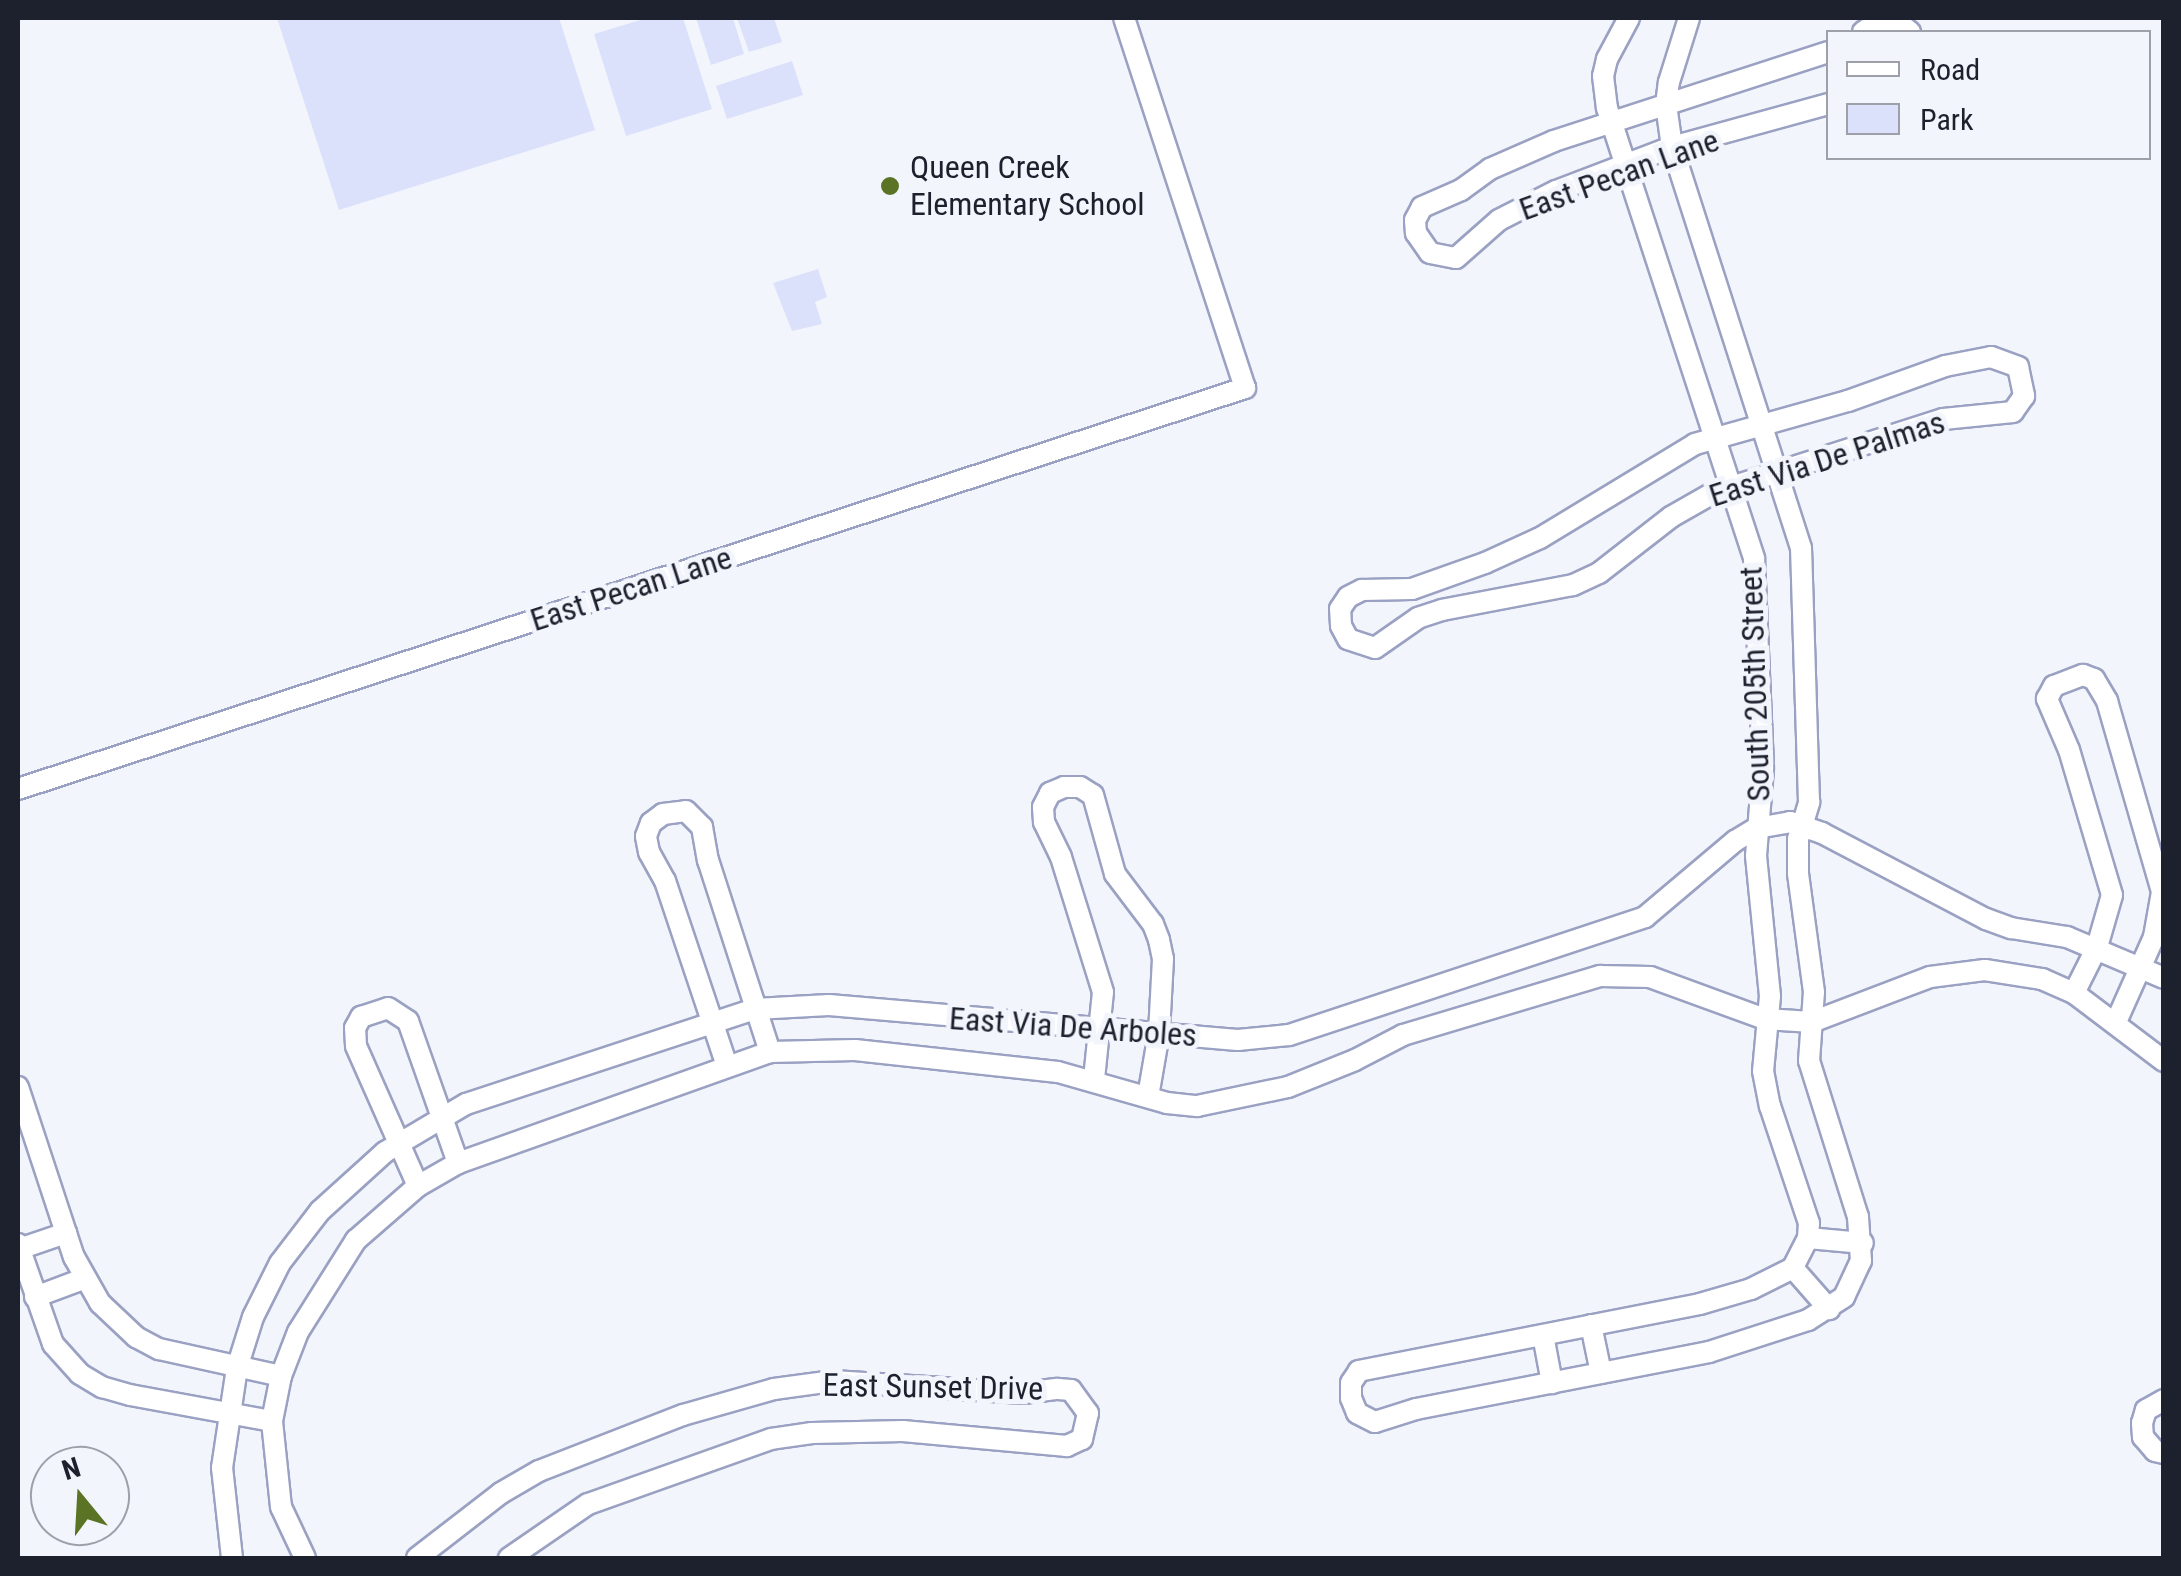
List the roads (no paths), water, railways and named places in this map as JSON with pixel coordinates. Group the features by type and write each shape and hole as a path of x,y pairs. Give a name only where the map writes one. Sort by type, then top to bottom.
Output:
{"street":[{"name":"East Pecan Lane","path":"18,789 1245,388 1124,18"},
{"name":"South 205th Street","path":"1629,18 1615,40 1604,76 1611,122 1754,560 1763,769 1756,856 1770,996 1765,1019 1766,1086 1809,1222 1808,1238"},
{"name":"South 205th Street","path":"1689,18 1674,59 1666,106 1672,148 1778,473 1803,568 1809,802 1798,839 1798,873 1814,992 1808,1061 1863,1243"},
{"path":"1866,30 1879,21 1896,21 1907,30"},
{"name":"East Pecan Lane","path":"1826,53 1611,122 1490,169 1462,190 1422,208 1416,233 1430,253 1456,258 1529,202 1672,148 1826,105"},
{"name":"East Via De Palmas","path":"1967,360 2006,360 2018,367 2024,383 2024,396 2013,412 1943,419 1693,502 1598,573 1573,585 1442,610 1418,618 1374,648 1348,640 1341,626 1340,610 1348,597 1362,590 1412,588 1500,556 1540,538 1679,452 1714,436 1761,424 1848,401 1967,360"},
{"path":"2074,993 2108,914 2110,878 2070,750 2047,699 2054,686 2083,675 2094,679 2107,701 2160,875 2160,910 2142,968 2115,1024"},
{"path":"1094,1079 1103,992 1061,856 1044,822 1043,808 1050,793 1064,787 1080,786 1093,795 1115,874 1153,924 1163,959 1159,1032 1148,1097"},
{"path":"727,1066 646,836 651,823 673,811 686,811 702,827 708,860 770,1052"},
{"path":"1757,828 1804,824 1986,919 2097,947 2164,978"},
{"name":"East Via De Arboles","path":"232,1558 222,1500 227,1416 253,1317 280,1262 341,1189 396,1144 439,1118 485,1098 755,1010 829,1005 1238,1040 1289,1035 1612,932 1645,917 1735,841 1757,828"},
{"name":"East Via De Arboles","path":"305,1558 280,1507 272,1421 281,1376 298,1332 331,1273 356,1240 418,1186 458,1162 770,1052 855,1050 1094,1079 1148,1097 1197,1106 1253,1096 1323,1074 1402,1035 1600,976 1650,977 1680,984 1765,1019 1812,1022 1955,971 2014,973 2074,993 2164,1061"},
{"path":"418,1186 396,1144 356,1046 355,1028 362,1017 388,1008 408,1021 439,1118 458,1162"},
{"path":"18,1087 66,1233 84,1279 100,1304 136,1337 159,1349 281,1376"},
{"path":"66,1233 18,1247 54,1344 80,1374 102,1387 227,1416 272,1421"},
{"path":"1808,1238 1863,1243 1855,1281 1829,1309 1709,1352 1374,1422 1357,1413 1351,1398 1352,1382 1359,1371 1700,1304 1780,1278 1793,1268 1808,1238"},
{"path":"1793,1268 1829,1309"},
{"path":"35,1297 84,1279"},
{"path":"1591,1325 1601,1373"},
{"path":"1543,1335 1552,1383"},
{"name":"East Sunset Drive","path":"417,1558 500,1494 539,1471 683,1415 760,1392 833,1380 1023,1392 1071,1390 1088,1413 1082,1440 1067,1446 903,1431 812,1433 771,1440 588,1504 510,1558"},
{"path":"2164,1400 2146,1410 2142,1422 2143,1438 2155,1451 2164,1453"}],"place":[{"name":"Queen Creek Elementary School","path":"890,186"}]}
